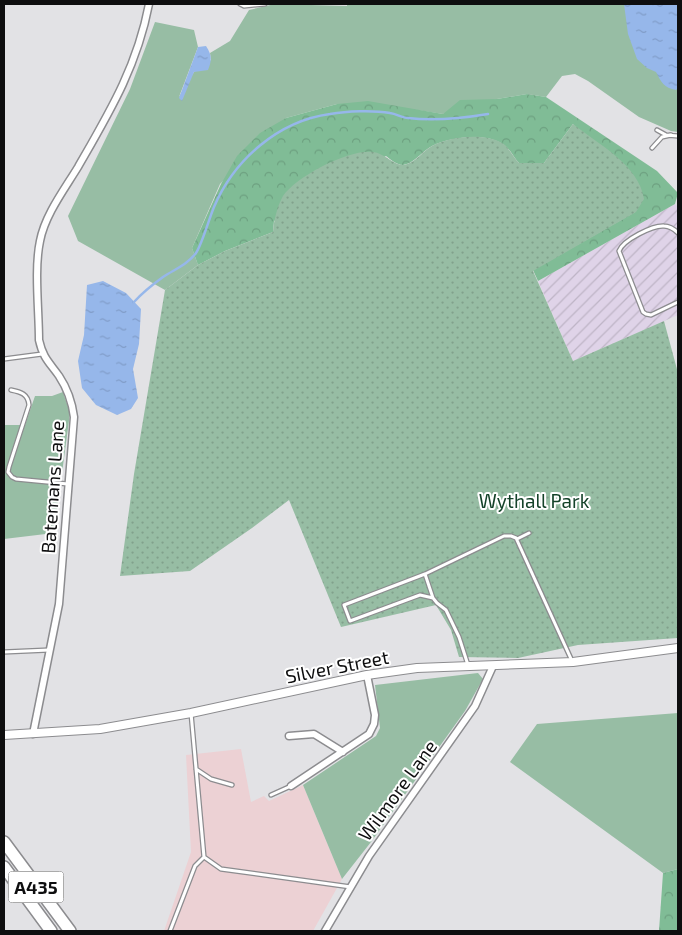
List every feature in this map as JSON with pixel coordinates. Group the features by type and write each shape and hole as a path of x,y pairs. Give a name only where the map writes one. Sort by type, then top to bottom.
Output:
{"highway":[{"name":"A435","path":"4,842 70,931"},
{"name":"A435","path":"4,867 51,931"}],"street":[{"name":"Batemans Lane","path":"33,734 58,604 74,417 70,398 62,382 42,354 39,340 38,258 42,234 55,206 117,100 140,43 148,4"},
{"name":"Silver Street","path":"4,736 100,729 191,713 367,675 417,668 573,662 678,648"},
{"name":"Wilmore Lane","path":"325,931 369,856 475,706 494,666"},
{"path":"292,786 369,734 374,724 373,702 367,675"},
{"path":"288,736 314,734 343,752"}],"lane":[{"path":"240,4 244,6 265,4"},
{"path":"657,130 678,136"},
{"path":"652,148 662,137 671,135"},
{"path":"678,233 669,226 655,227 624,244 619,251 643,312 651,315 678,302"},
{"path":"4,359 42,354"},
{"path":"11,390 26,395 28,405 8,472 16,479 68,484"},
{"path":"517,539 529,533"},
{"path":"433,598 420,596 350,621 344,605 425,574 504,536 511,536 517,539 573,662"},
{"path":"425,574 433,598 436,603 446,610 459,637 468,665"},
{"path":"4,652 50,650"},
{"path":"191,713 204,858"},
{"path":"196,769 211,778 232,785"},
{"path":"271,796 292,786"},
{"path":"204,858 221,869 352,887"},
{"path":"170,931 195,866 204,858"}],"shaded area":[{"path":"675,204 678,207 678,315 573,361 538,281"},
{"path":"241,749 251,802 264,796 269,801 303,785 342,879 313,931 164,931 191,852 186,755"}],"green space":[{"path":"275,4 347,6 347,4 678,4 678,132 671,131 639,117 575,74 562,76 546,97 527,94 497,99 443,114 417,110 337,104 286,118 220,184 192,248 198,265 165,290 78,241 68,216 130,89 155,22 194,30 198,47 179,97 194,72 211,60 210,53 230,41 249,10"},
{"path":"527,94 546,97 657,171 678,193 675,204 538,281 533,270 635,212 573,124 544,163 519,163 504,145 488,138 458,138 432,146 414,160 403,165 394,162 386,156 274,221 273,232 225,251 198,265 192,248 221,184 237,156 260,133 286,118 337,104 368,101 443,114 460,100 497,99"},
{"name":"Wythall Park","path":"573,124 616,156 626,166 641,187 644,199 636,212 533,271 573,361 664,321 678,373 678,638 578,645 518,658 459,657 451,630 436,605 341,627 289,500 190,571 120,576 134,474 165,290 198,265 225,251 273,232 279,205 283,196 290,188 311,172 338,159 363,152 373,152 397,164 404,165 412,162 432,146 440,143 459,138 479,137 489,138 505,145 519,163 544,163"},
{"path":"63,392 70,413 54,533 4,539 4,425 25,425 35,396 52,396"},
{"path":"478,673 483,679 465,711 371,842 342,879 303,785 376,736 380,728 375,685"},
{"path":"678,713 678,869 663,873 510,762 537,724"},
{"path":"678,869 678,931 659,931 663,873"}],"water":[{"path":"624,4 678,4 678,88 676,90 666,86 661,82 656,72 647,68 637,59 628,34"},
{"path":"206,46 211,58 208,70 194,72 182,101 179,98 198,47"},
{"path":"103,281 126,293 141,309 139,344 133,369 138,398 131,409 117,415 96,405 82,388 78,361 84,335 87,285"}],"waterway":[{"path":"134,302 155,283 185,264 196,253 214,207 233,174 246,159 276,134 311,118 330,114 368,111 383,112 406,118 427,119 458,118 488,114"}]}
